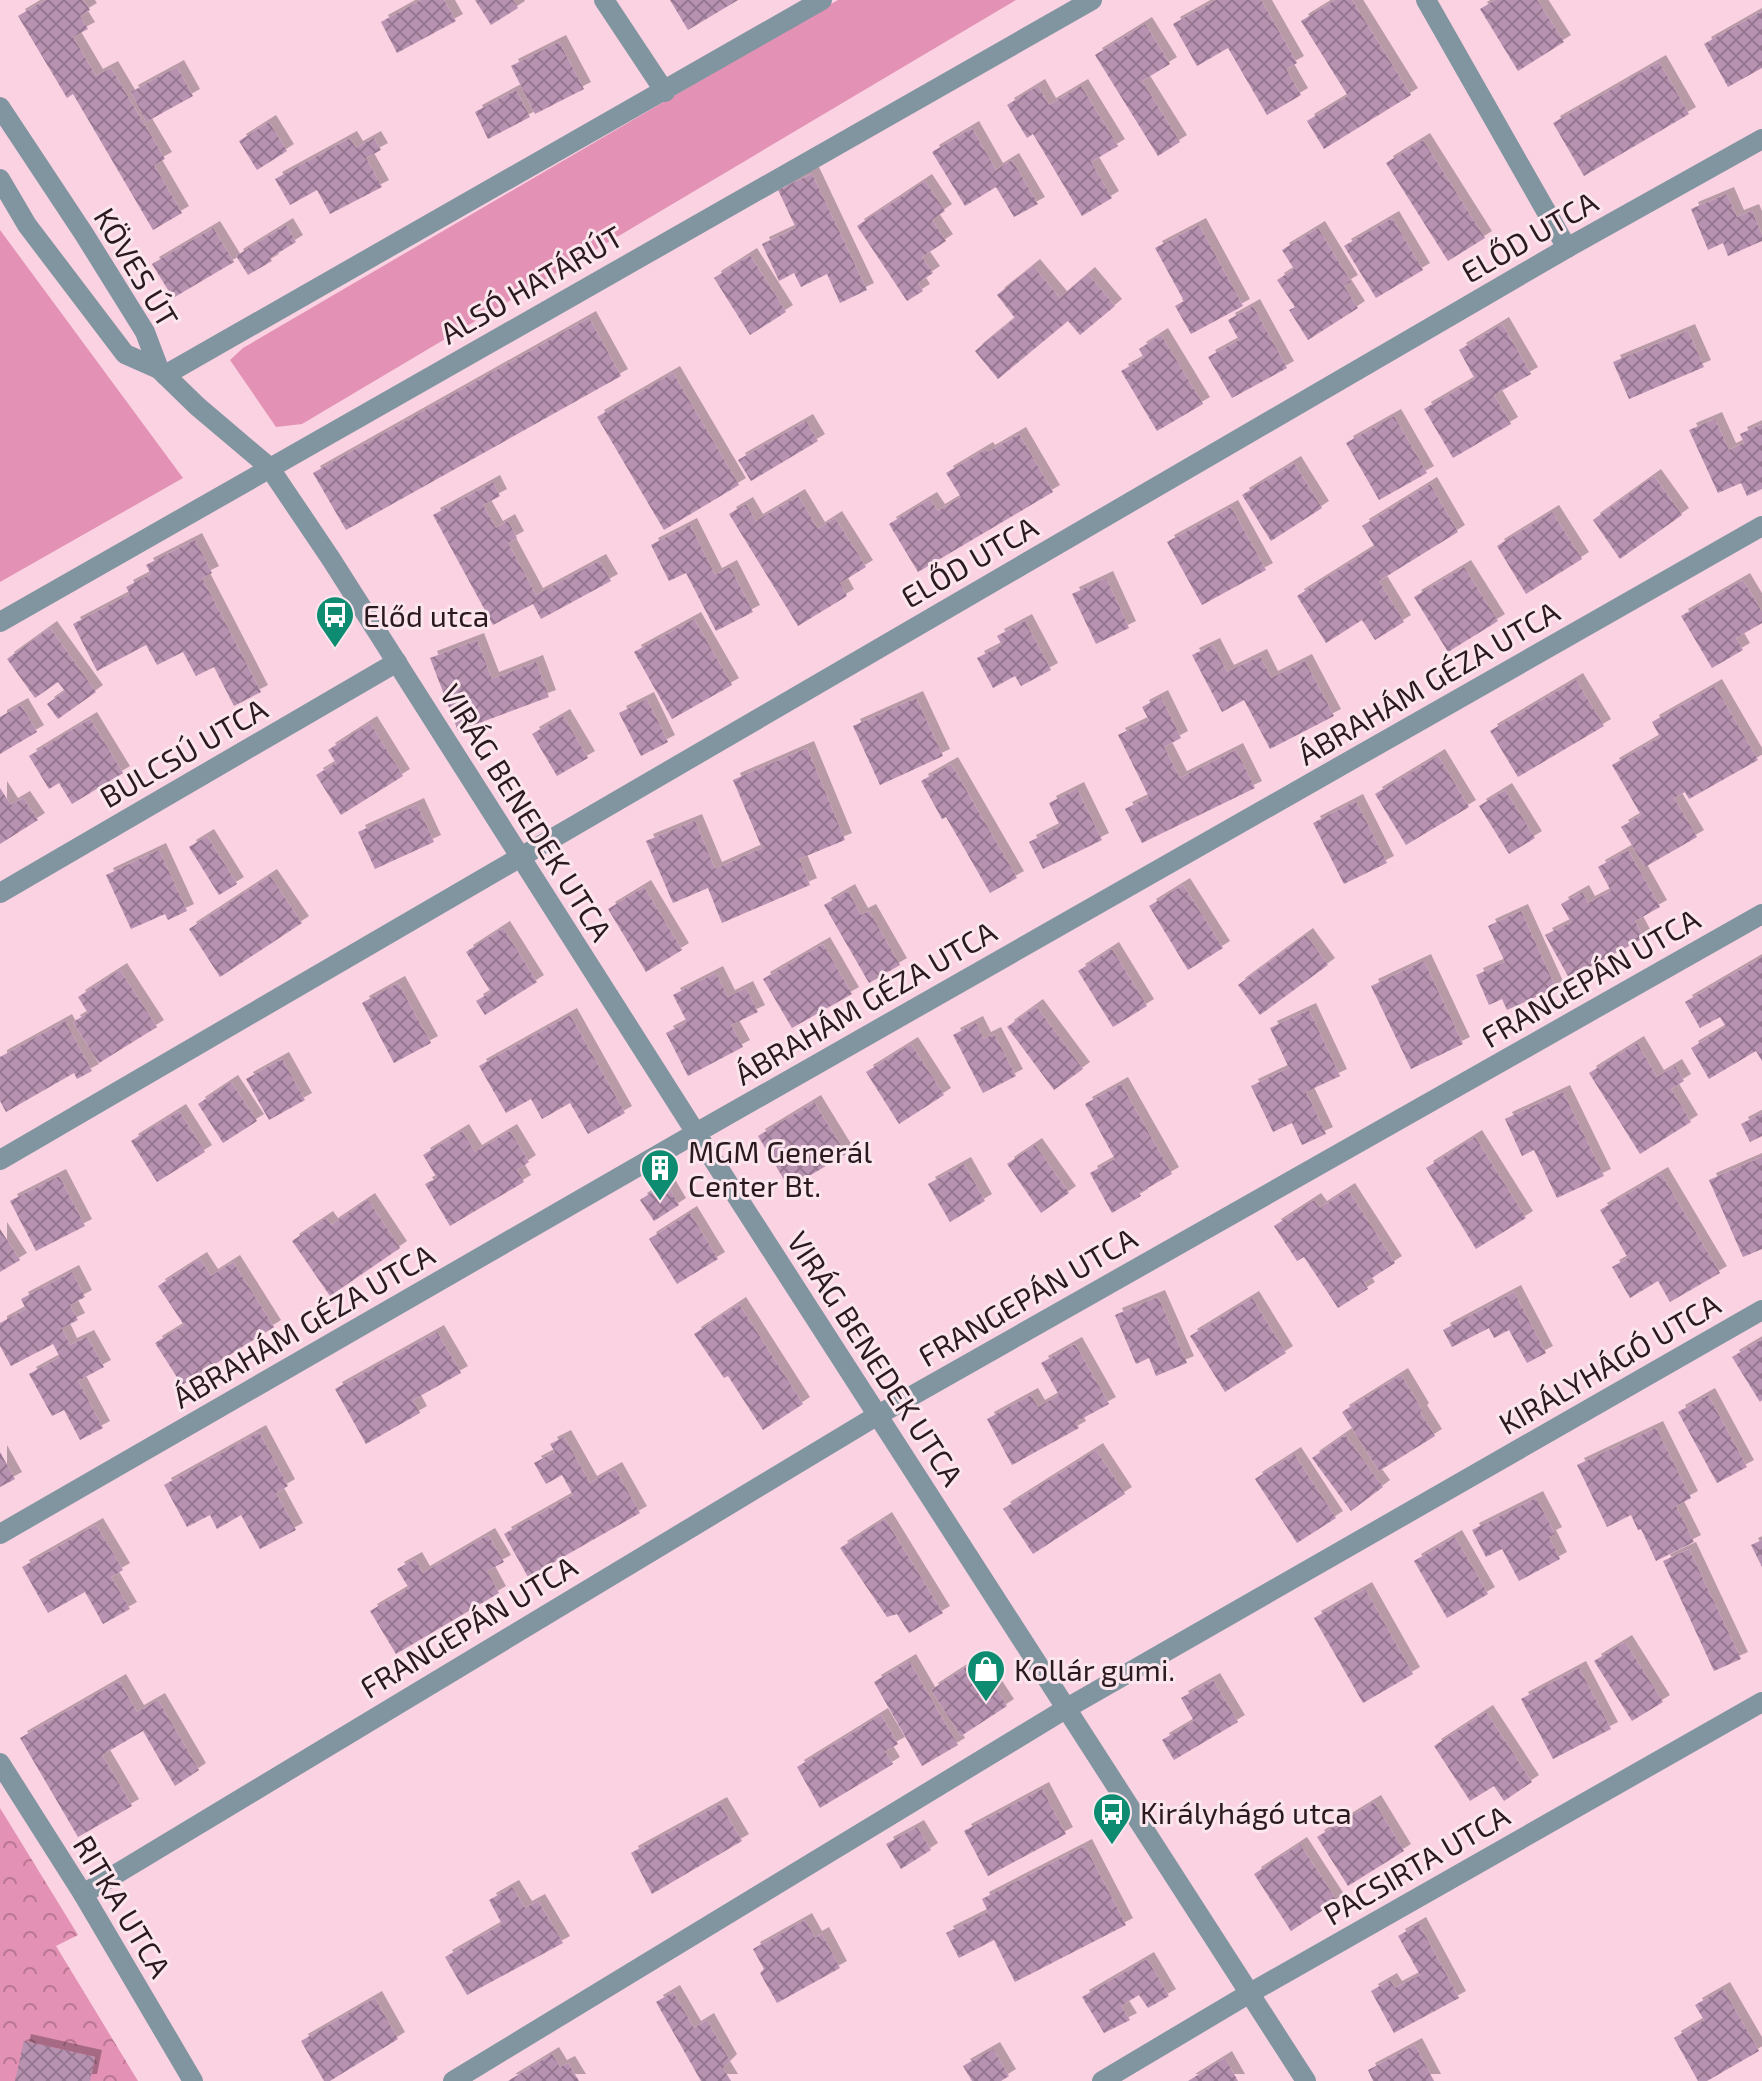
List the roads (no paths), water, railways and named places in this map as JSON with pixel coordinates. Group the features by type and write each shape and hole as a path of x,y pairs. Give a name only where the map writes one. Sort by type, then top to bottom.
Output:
{"street":[{"path":"604,0 665,92"},
{"path":"162,372 665,92 822,0"},
{"name":"ALSÓ HATÁRÚT","path":"0,622 1092,0"},
{"path":"1426,0 1567,248"},
{"name":"KÖVES ÚT","path":"3,119 84,234 145,332 162,372"},
{"name":"ELŐD UTCA","path":"0,1160 1567,248 1762,139"},
{"name":"KÖVES ÚT","path":"0,179 27,225 125,354 162,372"},
{"name":"VIRÁG BENEDEK UTCA","path":"162,372 269,467 1306,2081"},
{"name":"ÁBRAHÁM GÉZA UTCA","path":"0,1534 696,1133 1762,526"},
{"name":"BULCSÚ UTCA","path":"0,893 397,662"},
{"name":"FRANGEPÁN UTCA","path":"83,1894 878,1415 1762,914"},
{"name":"KIRÁLYHÁGÓ UTCA","path":"453,2081 1067,1708 1762,1310"},
{"name":"PACSIRTA UTCA","path":"1102,2081 1250,1993 1762,1702"},
{"name":"RITKA UTCA","path":"0,1763 83,1894 193,2081"}],"place":[{"name":"Előd utca","path":"335,649"},
{"name":"MGM Generál Center Bt.","path":"660,1202"},
{"name":"Kollár gumi.","path":"986,1703"},
{"name":"Királyhágó utca","path":"1112,1846"}]}
